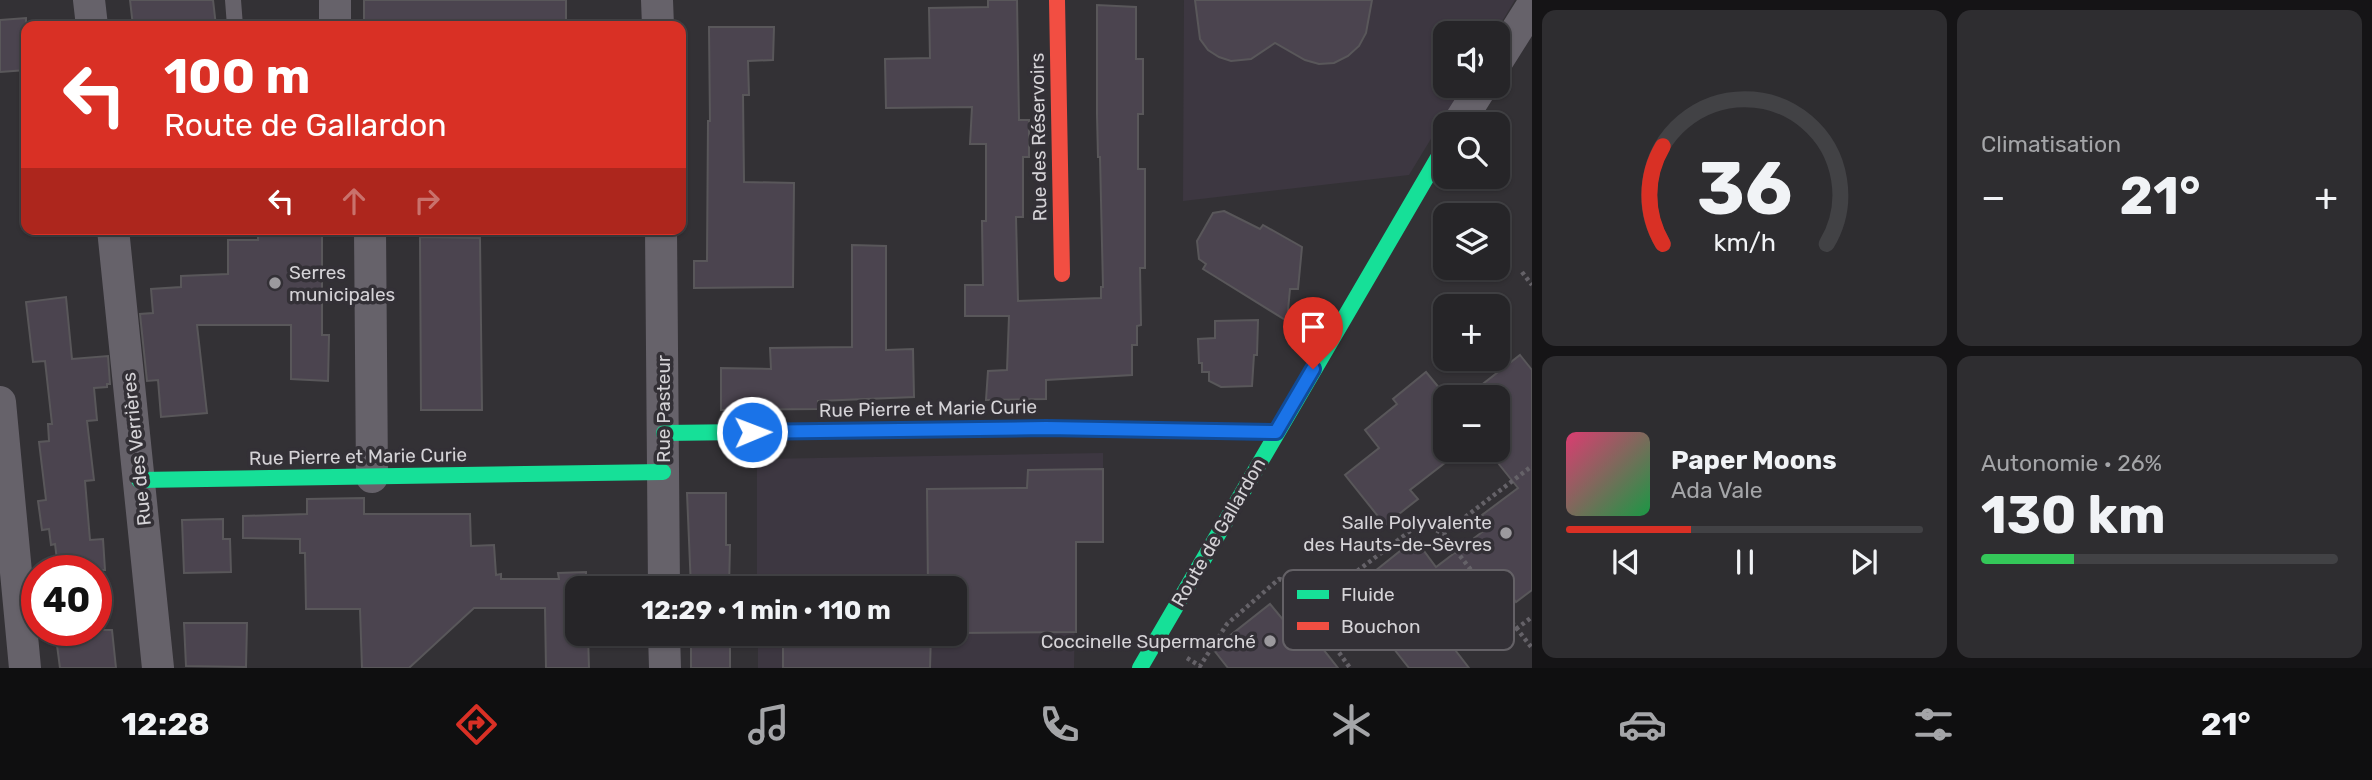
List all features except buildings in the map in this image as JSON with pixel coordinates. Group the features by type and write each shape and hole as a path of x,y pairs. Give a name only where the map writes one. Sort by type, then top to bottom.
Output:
{"street":[{"path":"89,0 91,21"},
{"path":"335,0 335,21"},
{"path":"657,0 658,21"},
{"name":"Rue des Réservoirs","path":"1056,0 1062,274"},
{"path":"1510,41 1532,6"},
{"name":"Route de Gallardon","path":"1140,668 1433,166"},
{"name":"Rue des Verrières","path":"114,235 158,668"},
{"path":"370,235 372,477"},
{"name":"Rue Pasteur","path":"661,235 664,576"},
{"path":"0,402 25,668"},
{"name":"Rue Pierre et Marie Curie","path":"664,433 1046,428 1276,432"},
{"name":"Rue Pierre et Marie Curie","path":"139,480 663,472"},
{"path":"664,646 665,668"}],"lane":[{"path":"233,0 235,21"}],"path":[{"path":"1522,272 1532,285"},
{"path":"1443,534 1532,466"},
{"path":"1359,570 1422,522 1443,534 1471,570"},
{"path":"1157,639 1201,667 1227,624 1279,579 1283,580"},
{"path":"1516,629 1532,617"},
{"path":"1514,626 1532,648"},
{"path":"1337,650 1350,668"}],"shaded area":[{"path":"1184,0 1515,0 1502,21 1433,21 1433,98 1456,98 1447,112 1433,112 1433,135 1409,175 1183,201"},
{"path":"1103,453 1103,542 1076,543 1074,668 758,668 758,646 967,646 967,576 757,576 757,459"}],"traffic: fast":[{"path":"1140,668 1433,166"},
{"path":"664,433 1046,428 1276,432"},
{"path":"139,480 663,472"}],"traffic: jam":[{"path":"1057,0 1062,274"}],"place":[{"name":"Serres municipales","path":"275,283"},
{"name":"Salle Polyvalente des Hauts-de-Sèvres","path":"1506,533"},
{"name":"Coccinelle Supermarché","path":"1270,641"}],"route":[{"path":"752,432 1046,428 1276,432 1313,369"}]}
